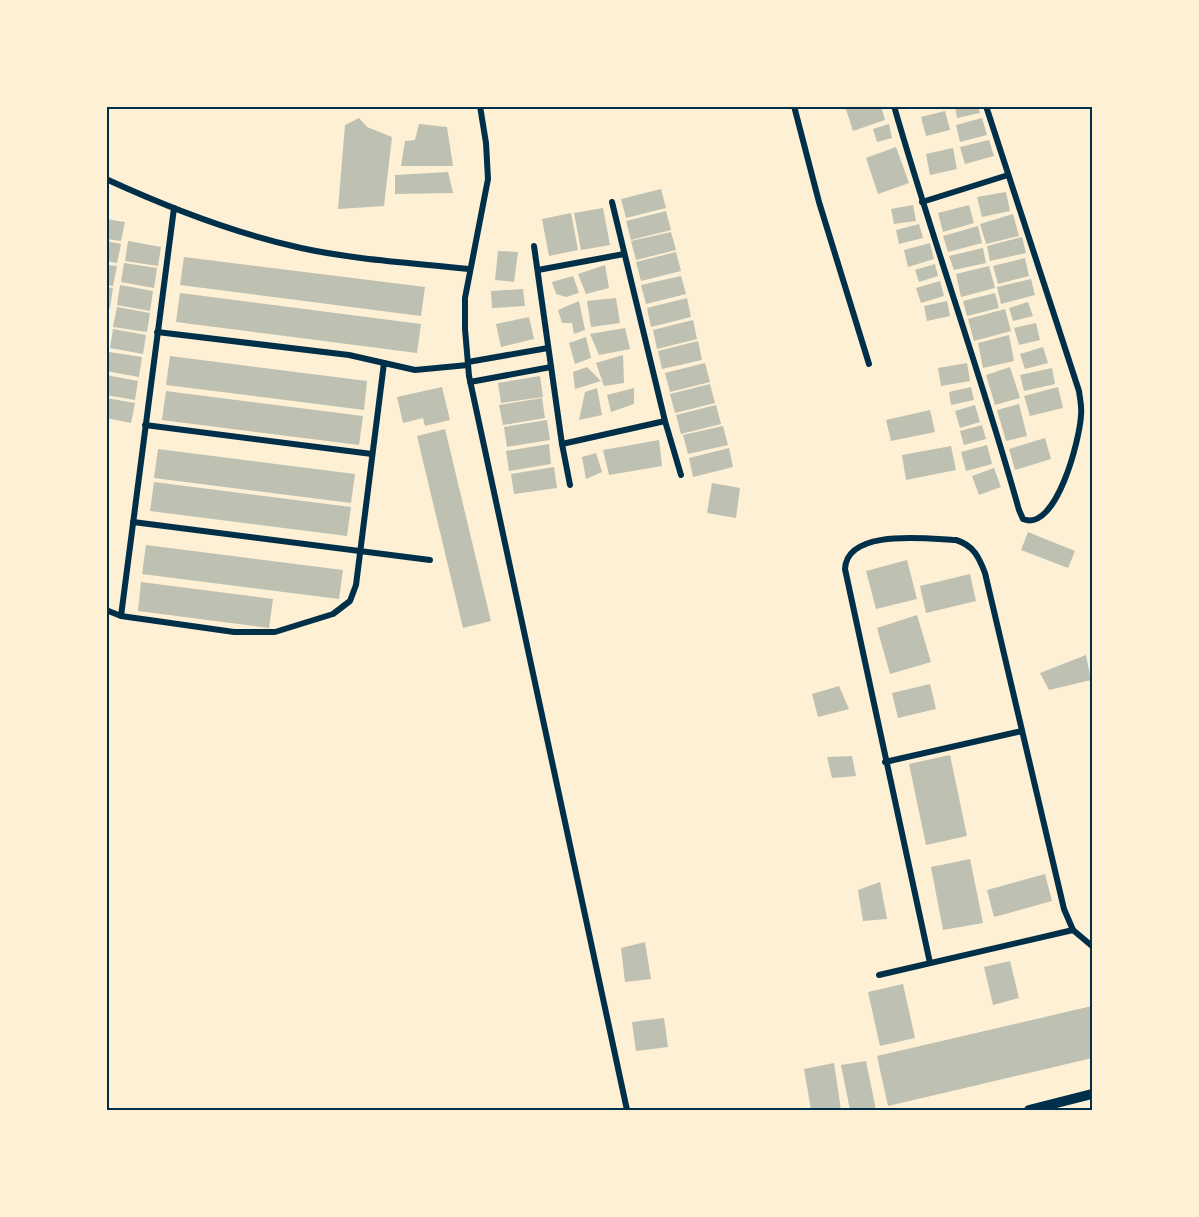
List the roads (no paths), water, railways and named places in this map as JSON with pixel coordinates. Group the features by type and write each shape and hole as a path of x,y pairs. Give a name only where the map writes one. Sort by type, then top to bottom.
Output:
{"street":[{"path":"480,106 486,142 488,178 470,270 465,319 470,382 627,1110"},
{"path":"794,106 819,202 869,364"},
{"path":"894,106 922,202 982,381 1019,510 1023,519 1029,522 1038,520 1047,513 1066,477 1082,415 1079,391 986,106"},
{"path":"922,202 1008,175"},
{"path":"106,179 238,232 303,249 470,270"},
{"path":"612,202 664,421 681,475"},
{"path":"121,616 174,208"},
{"path":"534,246 562,444 570,485"},
{"path":"538,270 624,254"},
{"path":"157,332 349,355 415,370 468,364 548,348"},
{"path":"106,610 121,616 234,632 275,633 333,614 342,608 354,593 384,363"},
{"path":"470,382 551,367"},
{"path":"562,444 664,421"},
{"path":"145,425 372,454"},
{"path":"133,522 430,560"},
{"path":"930,963 845,569 845,561 853,550 877,540 956,540 966,543 978,557 985,573 1059,887 1073,930 1092,946"},
{"path":"885,762 1022,730"},
{"path":"879,975 1073,930"},
{"path":"1029,1110 1092,1094"}]}
